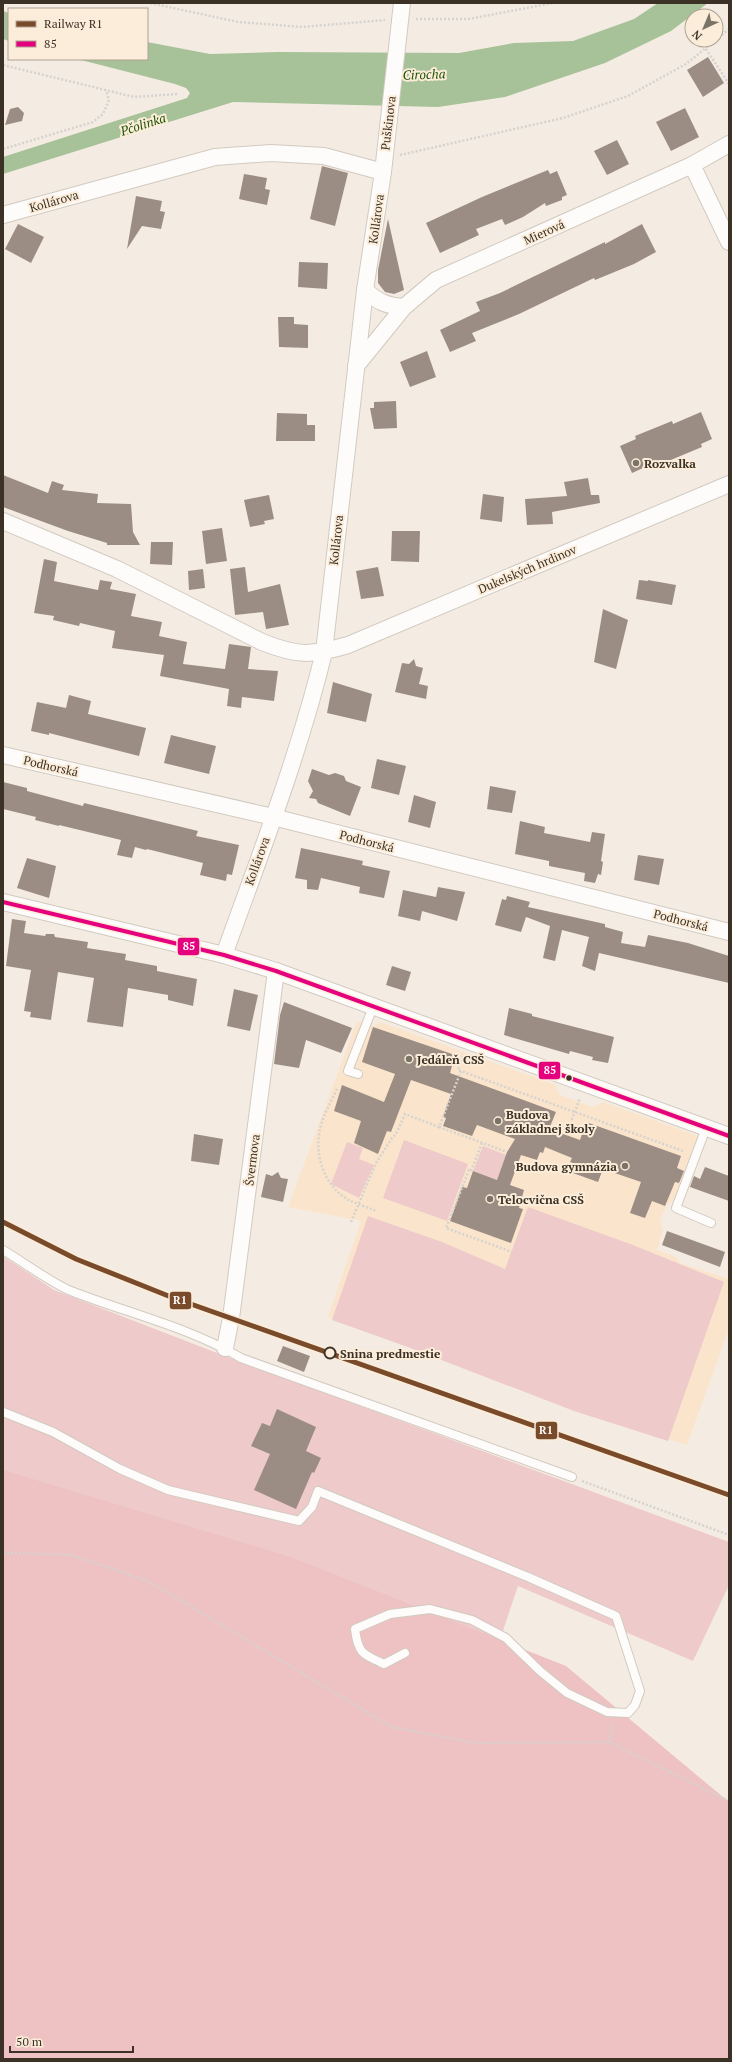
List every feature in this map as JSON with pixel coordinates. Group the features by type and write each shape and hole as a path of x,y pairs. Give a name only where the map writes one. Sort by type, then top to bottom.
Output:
{"street":[{"name":"Puškinova","path":"384,163 402,3"},
{"name":"Mierová","path":"356,366 404,308 436,280 692,165 729,144"},
{"name":"Kollárova","path":"3,215 215,157 271,153 324,156 384,163 365,290 324,652 318,679 273,818 224,955"},
{"path":"692,165 725,227 729,242"},
{"path":"365,290 374,299 391,306 404,308"},
{"name":"Dukelských hrdinov","path":"324,652 355,642 729,484"},
{"path":"3,521 117,569 262,642 284,651 304,654 324,652"},
{"name":"Podhorská","path":"3,755 273,818 729,932"},
{"path":"3,902 224,955 276,971 729,1136"},
{"name":"Švermova","path":"225,1348 231,1318 276,971"}],"lane":[{"path":"358,1074 348,1071 373,1007"},
{"path":"706,1128 676,1208 711,1223"},
{"path":"3,1250 69,1290 185,1332 225,1348 241,1358 572,1477"},
{"path":"3,1412 53,1432 120,1469 168,1490 299,1521 312,1507 318,1491 528,1576 616,1616 640,1692 635,1704 628,1713 598,1709 567,1693 540,1671 506,1638 472,1620 430,1609 390,1614 355,1629 357,1647 368,1657 384,1664 405,1653"}],"path":[{"path":"150,3 245,22 302,27 381,21"},
{"path":"400,19 469,19 553,3"},
{"path":"384,163 563,118 628,96 686,64 729,29"},
{"path":"706,49 729,84"},
{"path":"3,65 134,97 177,94"},
{"path":"3,149 93,122 103,114 109,100 106,90"},
{"path":"464,1055 458,1070 683,1151"},
{"path":"440,1128 461,1071"},
{"path":"337,1089 320,1129 318,1146 322,1170 331,1185 347,1199 376,1211"},
{"path":"566,1135 582,1092"},
{"path":"351,1222 376,1163 396,1134 405,1114 507,1152"},
{"path":"482,1143 471,1172 469,1170 446,1228 512,1252"},
{"path":"572,1477 729,1535"},
{"path":"3,1553 71,1556 148,1582 392,1727 476,1744 609,1742 729,1801"},
{"path":"609,1742 616,1712"}],"shaded area":[{"path":"357,1021 374,1026 380,1022 556,1085 560,1095 593,1107 603,1102 701,1137 676,1199 667,1204 660,1221 663,1231 657,1250 676,1257 680,1263 729,1279 729,1329 687,1445 579,1412 407,1345 328,1317 361,1221 288,1207"},
{"path":"404,1140 468,1164 447,1221 383,1198"},
{"path":"347,1142 363,1148 359,1159 374,1165 359,1198 331,1184"},
{"path":"483,1146 506,1155 497,1180 473,1171"},
{"path":"528,1207 633,1245 724,1282 668,1441 574,1411 405,1346 332,1320 368,1216 442,1242 505,1269"},
{"path":"3,1256 54,1290 217,1353 729,1542 729,1585 693,1661 518,1586 471,1725 3,1502"},
{"path":"3,1470 291,1557 566,1666 729,1802 729,2059 3,2059"}],"water":[{"path":"658,3 708,3 701,8 684,8 684,21 671,31 605,63 505,97 438,107 233,102 3,174 3,157 187,98 190,93 186,88 175,84 81,60 148,60 148,42 210,54 277,52 459,53 514,43 573,41 634,19"},
{"path":"3,11 8,13 8,41 3,39"}],"building":[{"path":"708,57 724,83 703,97 687,70"},
{"path":"18,107 24,113 22,121 5,125 10,109"},
{"path":"685,108 699,137 671,151 656,122"},
{"path":"617,140 629,164 607,175 594,151"},
{"path":"322,166 348,173 335,226 310,219"},
{"path":"548,170 550,174 557,171 567,195 562,197 562,200 546,206 545,203 523,217 505,225 502,219 476,229 479,235 440,253 426,223 482,197"},
{"path":"244,174 267,178 265,189 270,190 267,205 239,199"},
{"path":"136,196 162,201 160,211 165,212 161,229 142,226 127,249"},
{"path":"388,219 404,290 394,294 385,292 378,283 378,270"},
{"path":"18,224 44,237 31,263 5,249"},
{"path":"642,224 656,252 634,264 595,280 594,278 519,314 472,333 476,341 450,352 440,330 480,311 476,302 500,293 605,242 605,244"},
{"path":"299,262 328,263 327,289 298,287"},
{"path":"278,317 294,317 294,324 308,325 308,348 279,347"},
{"path":"427,351 436,377 410,387 400,362"},
{"path":"396,401 397,428 374,429 370,408 374,408 374,402"},
{"path":"701,412 712,439 701,444 702,447 654,467 652,464 632,473 620,446 636,439 635,436 672,421 673,424"},
{"path":"277,413 307,414 307,425 315,425 315,441 276,441"},
{"path":"3,475 48,493 52,481 64,485 62,490 98,494 97,503 131,504 133,532 140,545 107,545 107,543 68,531 3,507"},
{"path":"588,478 591,495 599,495 600,503 552,512 553,524 527,525 525,499 567,496 564,482"},
{"path":"483,494 504,497 502,522 480,519"},
{"path":"269,495 274,519 264,521 265,524 250,527 244,500"},
{"path":"222,528 227,561 206,564 202,531"},
{"path":"392,531 420,531 419,562 391,561"},
{"path":"151,542 173,542 172,565 150,564"},
{"path":"44,559 57,562 54,581 98,590 100,580 112,582 110,589 136,594 131,616 162,622 159,636 187,642 183,664 225,669 229,644 251,647 248,669 278,671 274,701 242,697 241,708 227,706 229,689 160,676 164,655 112,648 115,631 80,623 79,626 53,620 54,616 34,613"},
{"path":"245,567 248,592 280,584 289,625 266,629 263,612 235,615 230,569"},
{"path":"378,567 384,596 361,599 356,571"},
{"path":"203,569 205,588 189,590 188,571"},
{"path":"639,580 648,580 676,585 672,605 636,599"},
{"path":"603,609 628,620 616,669 594,662"},
{"path":"414,659 416,666 423,668 419,684 428,686 426,699 395,692 402,663 409,664"},
{"path":"333,682 372,694 366,722 327,713"},
{"path":"69,695 91,701 88,714 146,728 139,756 49,733 49,735 31,731 37,702 66,708"},
{"path":"171,735 216,746 209,774 164,763"},
{"path":"377,759 406,766 399,795 371,788"},
{"path":"312,769 329,775 335,773 344,776 346,781 361,787 350,816 318,803 316,799 309,798 313,791 308,781"},
{"path":"3,782 27,788 27,791 83,806 84,803 198,831 196,836 239,845 232,875 227,874 226,881 200,875 203,863 147,849 135,847 132,858 117,855 121,840 35,820 36,817 3,809"},
{"path":"490,786 516,791 512,813 487,809"},
{"path":"414,795 436,802 430,828 408,822"},
{"path":"520,821 545,827 544,833 590,842 592,832 605,834 601,861 603,862 601,875 598,874 595,883 584,881 585,873 549,866 549,861 515,854"},
{"path":"301,848 363,861 362,865 390,871 384,898 359,893 360,887 321,878 318,890 307,889 307,880 295,878"},
{"path":"638,855 664,859 659,885 634,880"},
{"path":"27,858 56,866 49,898 17,888"},
{"path":"438,887 465,892 457,921 422,911 420,921 398,916 403,890 436,897"},
{"path":"507,896 530,902 528,907 605,924 605,927 623,932 621,943 645,947 648,935 688,943 729,956 729,983 599,953 595,971 582,966 589,937 562,930 555,961 543,958 550,926 526,917 521,932 495,925 502,899 506,900"},
{"path":"12,919 26,921 24,933 45,936 46,934 54,934 55,937 88,942 87,948 126,954 125,960 157,966 157,971 197,979 193,1006 168,1000 168,995 128,988 123,1027 87,1022 94,978 58,972 51,1020 30,1017 31,1012 24,1011 31,970 6,966"},
{"path":"392,966 411,972 405,991 386,985"},
{"path":"234,989 258,995 250,1031 227,1026"},
{"path":"284,1002 352,1028 341,1053 306,1040 299,1068 274,1064 280,1015"},
{"path":"509,1008 532,1014 532,1016 614,1037 608,1063 592,1060 593,1057 570,1051 569,1054 504,1035"},
{"path":"373,1027 455,1055 450,1073 556,1112 549,1129 580,1140 586,1122 681,1156 677,1168 684,1171 679,1183 675,1182 665,1206 652,1201 645,1218 630,1213 641,1182 603,1169 598,1182 570,1172 573,1163 570,1162 572,1158 545,1147 543,1153 540,1152 537,1160 521,1155 510,1185 524,1190 519,1208 523,1209 511,1243 450,1221 462,1187 467,1188 473,1171 497,1180 507,1152 515,1139 477,1125 472,1136 443,1126 446,1118 443,1117 451,1094 411,1080 391,1132 387,1131 378,1154 354,1143 361,1121 334,1111 342,1085 384,1102 395,1074 362,1062"},
{"path":"194,1134 223,1139 219,1165 191,1161"},
{"path":"705,1167 729,1176 729,1201 690,1187 694,1176 700,1179"},
{"path":"278,1172 281,1178 288,1179 283,1202 261,1197 266,1174 272,1176"},
{"path":"667,1231 725,1252 720,1267 662,1245"},
{"path":"283,1346 310,1356 304,1372 277,1361"},
{"path":"277,1409 316,1427 306,1451 321,1458 314,1473 312,1472 296,1509 254,1490 270,1454 251,1446 262,1423 270,1426"}],"rail line":[{"name":"R1","path":"3,1222 76,1259 171,1297 729,1495"}],"transit line":[{"name":"85","path":"3,902 224,955 276,971 729,1136"}],"place":[{"name":"Rozvalka","path":"636,463"},
{"name":"Jedáleň CSŠ","path":"409,1059"},
{"name":"Budova základnej školy","path":"498,1121"},
{"name":"Budova gymnázia","path":"625,1166"},
{"name":"Telocvična CSŠ","path":"490,1199"},
{"name":"Snina predmestie","path":"330,1353"}],"water label":[{"name":"Cirocha","path":"424,74"},
{"name":"Pčolinka","path":"143,124"}]}
